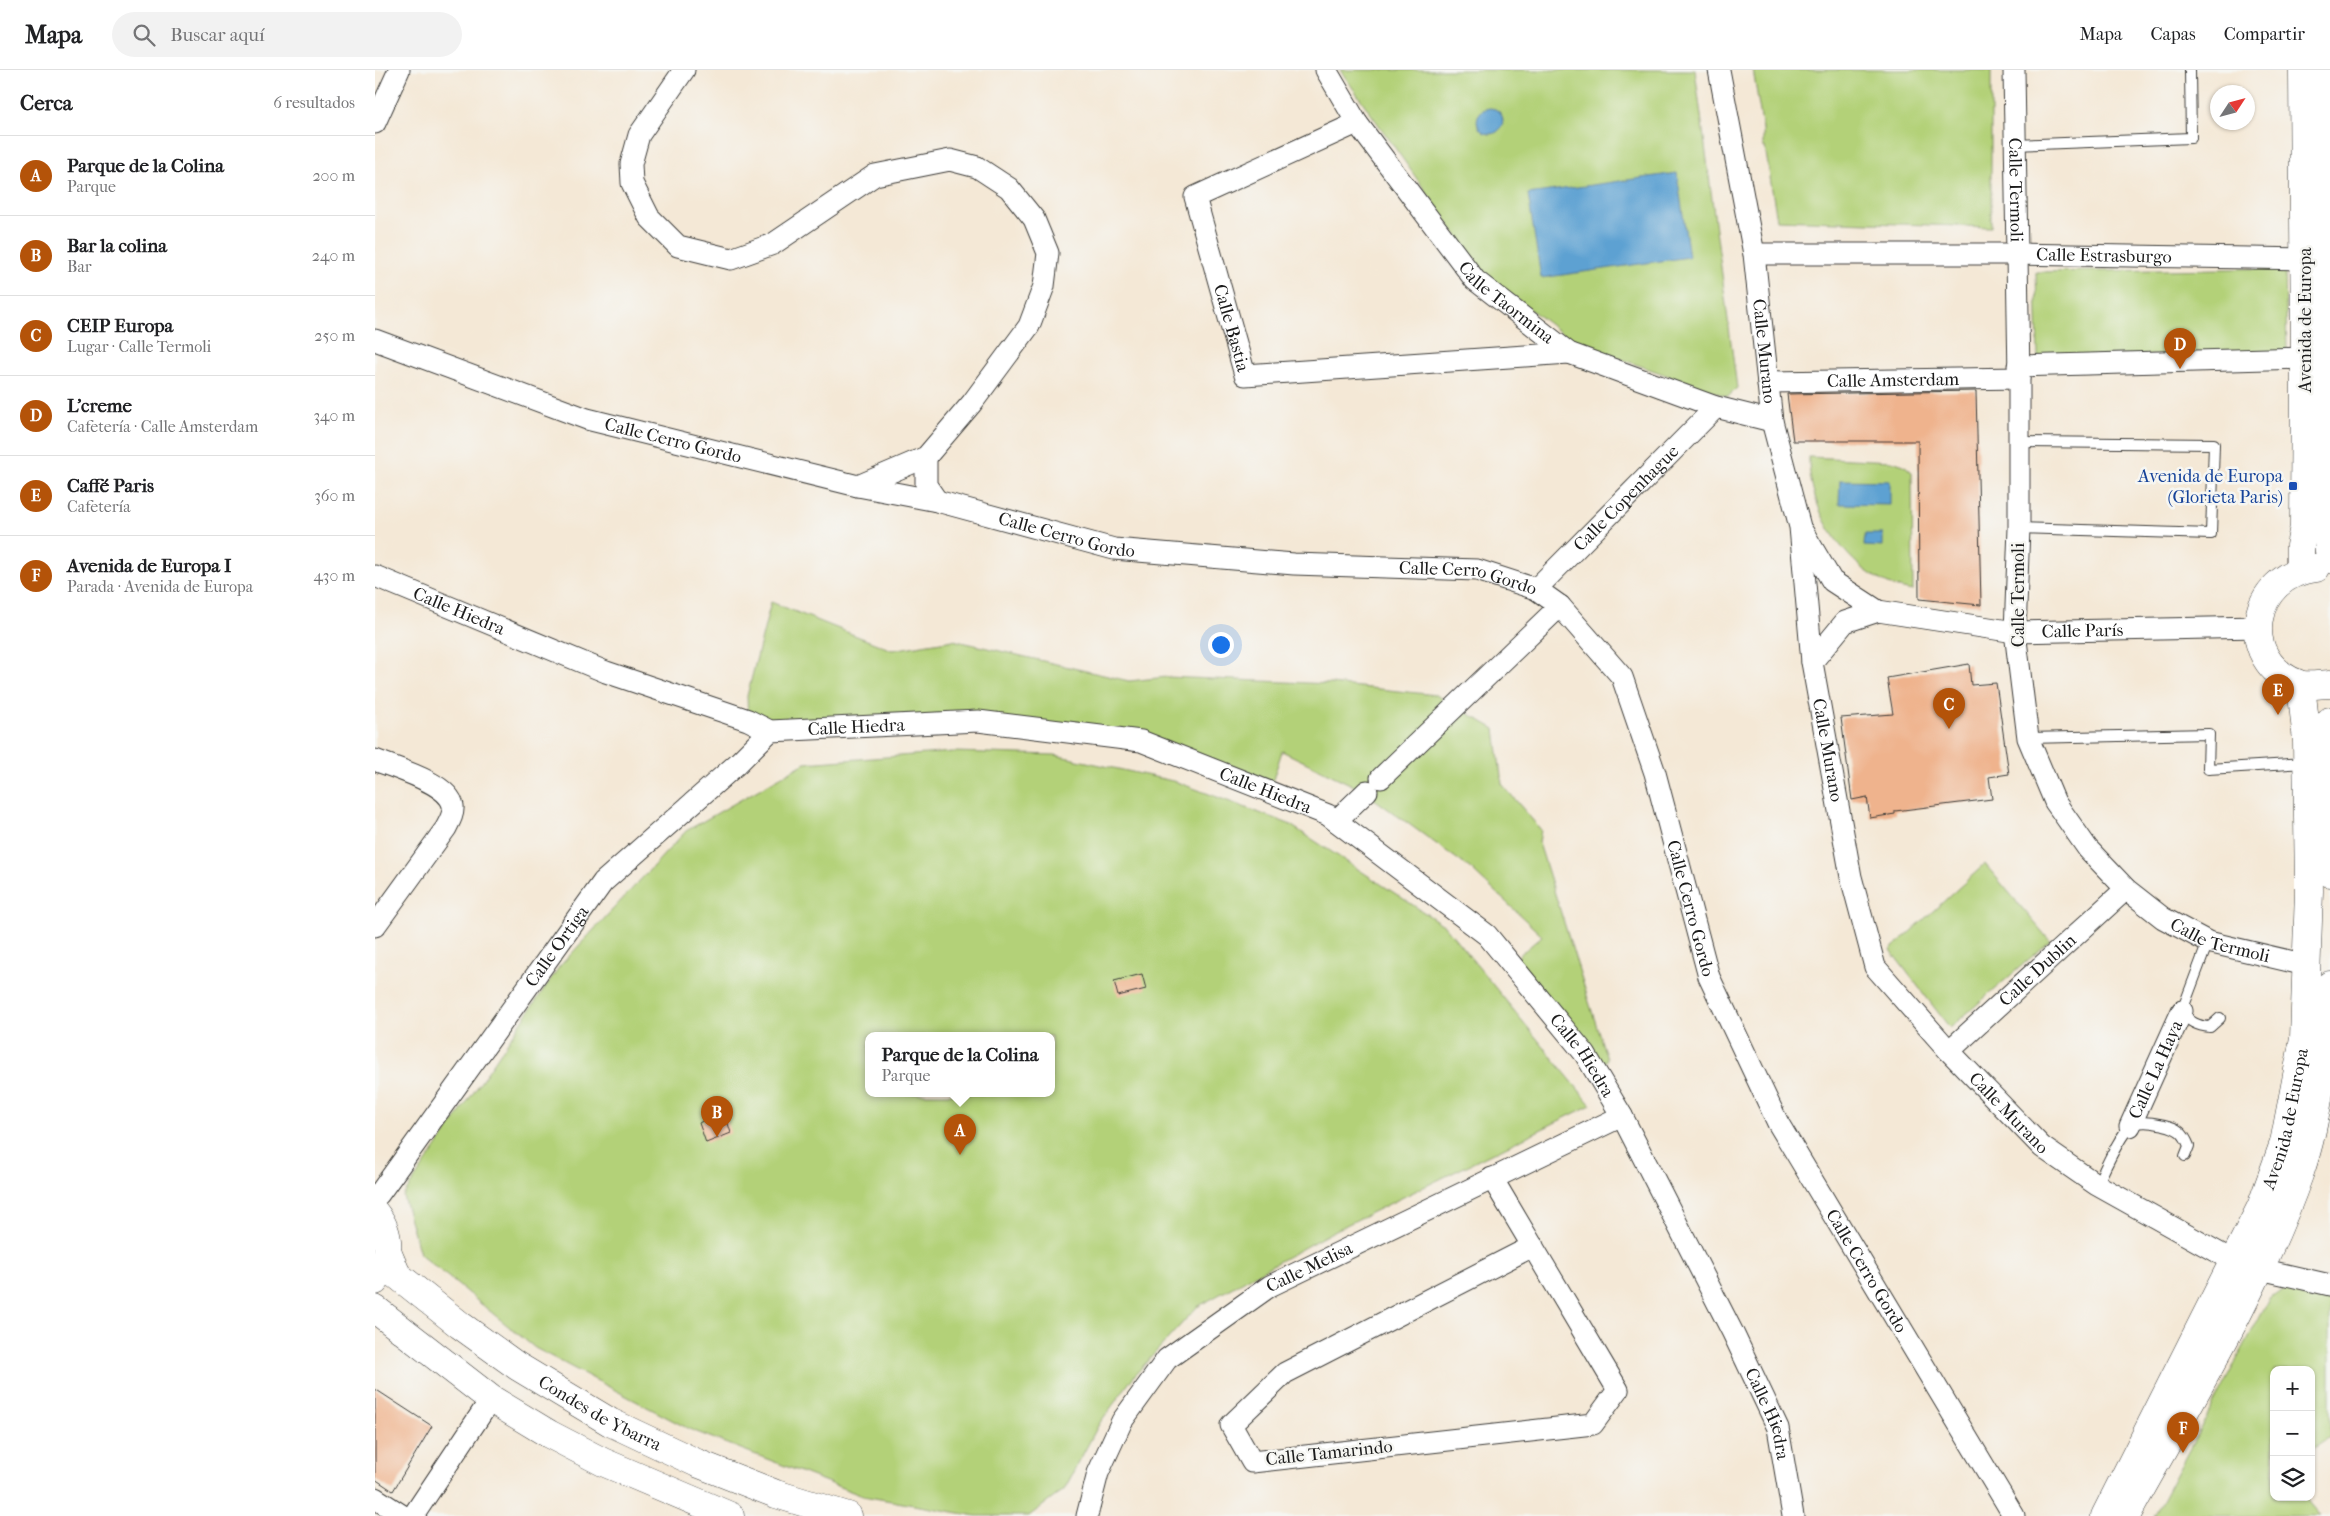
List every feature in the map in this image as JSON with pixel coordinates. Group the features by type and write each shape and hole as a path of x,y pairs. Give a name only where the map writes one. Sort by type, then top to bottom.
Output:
{"main road":[{"name":"Avenida de Europa","path":"2303,70 2320,259"},
{"name":"Avenida de Europa","path":"2325,70 2320,259 2320,363 2326,525 2330,559"},
{"name":"Avenida de Europa","path":"2300,570 2300,546 2304,527 2320,363"},
{"path":"2330,570 2316,568 2300,570 2283,579 2270,592 2261,608 2258,627 2261,646 2270,663 2284,677 2301,685 2330,684"},
{"name":"Avenida de Europa","path":"2105,1516 2261,1207 2284,1143 2305,1039 2309,891 2322,765 2307,741 2301,685"},
{"path":"2330,721 2322,765 2330,873"},
{"path":"2126,1516 2260,1270 2301,1170 2320,1088 2330,985"},
{"name":"Condes de Ybarra","path":"377,1205 386,1234 388,1254 397,1275 467,1330 517,1366 610,1422 697,1463 776,1494 848,1516"},
{"path":"375,1281 384,1268 388,1254"},
{"path":"375,1309 491,1399 603,1462 730,1516"}],"street":[{"path":"375,123 399,70"},
{"path":"684,70 639,135 631,164 632,183 649,217 678,246 731,260 773,244 875,175 950,160 977,167 1009,188 1034,219 1048,254 1043,286 1029,326 972,403 926,457 858,486"},
{"name":"Calle Taormina","path":"1326,70 1357,123 1475,280 1569,353 1716,407 1772,421"},
{"name":"Calle Murano","path":"1719,70 1754,254 1772,421 1800,527 1813,662 1851,878 1875,967 1949,1051 2042,1147 2097,1185 2233,1261"},
{"name":"Calle Termoli","path":"2014,70 2019,528 2015,632 2028,738 2055,802 2088,849 2126,889 2163,918 2208,942 2306,965"},
{"name":"Calle Bastia","path":"1357,123 1195,197 1245,374 1569,353"},
{"name":"Calle Estrasburgo","path":"1754,254 2015,254 2320,259"},
{"name":"Calle Cerro Gordo","path":"375,340 587,419 858,486 937,501 1114,549 1294,564 1477,570 1536,589 1560,606 1622,677 1655,773 1709,977 1778,1122 2013,1516"},
{"name":"Calle Amsterdam","path":"1768,382 2320,363"},
{"name":"Calle Copenhague","path":"1536,589 1716,407"},
{"path":"926,457 926,485 937,501"},
{"name":"Calle París","path":"1800,527 1832,581 1878,611 2015,632 2258,627"},
{"name":"Calle Hiedra","path":"375,576 606,672 748,720 769,731 979,721 1141,740 1328,815 1487,935 1585,1054 1622,1116 1733,1334 1778,1428 1793,1516"},
{"path":"1336,821 1560,606"},
{"name":"Calle París","path":"1813,662 1845,622 1878,611"},
{"name":"Calle Ortiga","path":"377,1205 603,882 737,764 769,731"},
{"path":"375,760 438,786 448,796 453,806 451,818 446,828 375,926"},
{"name":"Calle Dublin","path":"1949,1051 2126,889"},
{"name":"Calle La Haya","path":"2130,1126 2183,1011"},
{"name":"Calle Melisa","path":"1087,1516 1099,1473 1122,1421 1167,1359 1270,1286 1622,1116"},
{"name":"Calle Tamarindo","path":"1492,1178 1533,1246 1618,1390 1593,1424 1252,1462 1231,1425 1285,1373 1533,1246"},
{"path":"2260,1270 2330,1285"},
{"path":"413,1516 491,1399"},
{"path":"375,1498 403,1516"}],"lane":[{"path":"2015,145 2191,138 2190,70"},
{"path":"2018,442 2214,444 2211,534 2019,528"},
{"path":"2028,738 2209,734 2208,768 2322,765"},
{"name":"Calle La Haya","path":"2208,942 2183,1011 2188,1019 2200,1026 2210,1027 2220,1018"},
{"name":"Calle La Haya","path":"2097,1185 2117,1146 2130,1126 2147,1121 2173,1127 2184,1134 2189,1146 2185,1156"}],"green space":[{"path":"1340,70 1695,70 1737,388 1728,397 1573,342 1484,274"},
{"path":"1753,70 1991,70 1991,227 1777,220 1765,147 1763,147 1763,130"},
{"path":"2285,268 2287,353 2038,357 2036,272"},
{"path":"1809,457 1892,461 1904,465 1912,472 1913,591 1892,585 1872,575 1854,560 1839,543 1826,523 1817,501 1811,479"},
{"path":"771,602 892,650 953,640 1129,681 1167,677 1331,684 1436,695 1495,729 1502,784 1541,830 1539,843 1607,1059 1597,1074 1510,963 1542,936 1471,869 1352,785 1282,751 1269,792 1141,741 978,721 770,731 748,720 747,696"},
{"path":"953,752 1055,755 1177,782 1289,824 1445,926 1591,1105 1332,1232 1197,1307 1134,1376 1099,1424 1064,1490 1029,1516 976,1516 863,1496 689,1429 535,1348 420,1254 403,1196 559,967 686,831 805,763"},
{"path":"1985,864 2050,941 1950,1028 1890,950"},
{"path":"2288,1289 2303,1297 2330,1300 2330,1437 2315,1447 2315,1366 2270,1366 2270,1501 2307,1501 2320,1516 2154,1516 2270,1297"}],"water":[{"path":"1490,108 1499,112 1503,121 1499,130 1490,134 1481,130 1477,121 1481,112"},
{"path":"1677,173 1689,257 1541,278 1528,194"},
{"path":"1840,480 1890,481 1890,505 1839,504"},
{"path":"1865,534 1883,534 1883,547 1864,546"}],"building":[{"path":"1976,391 1981,605 1919,599 1918,441 1793,441 1787,394"},
{"path":"1969,664 1971,685 1996,683 2009,774 1989,777 1992,799 1895,811 1895,814 1870,818 1867,797 1852,800 1841,718 1893,714 1887,678"},
{"path":"1142,974 1146,989 1118,996 1114,981"},
{"path":"725,1114 731,1133 706,1143 699,1123 713,1115"},
{"path":"375,1389 432,1426 393,1491 375,1479"}],"place":[{"name":"L'creme","path":"2180,369"},
{"name":"Avenida de Europa (Glorieta Paris)","path":"2293,486"},
{"name":"Caffé Paris","path":"2278,715"},
{"name":"CEIP Europa","path":"1949,729"},
{"name":"Bar la colina","path":"717,1137"},
{"name":"Parque de la Colina","path":"960,1155"},
{"name":"Avenida de Europa I","path":"2183,1453"}]}
